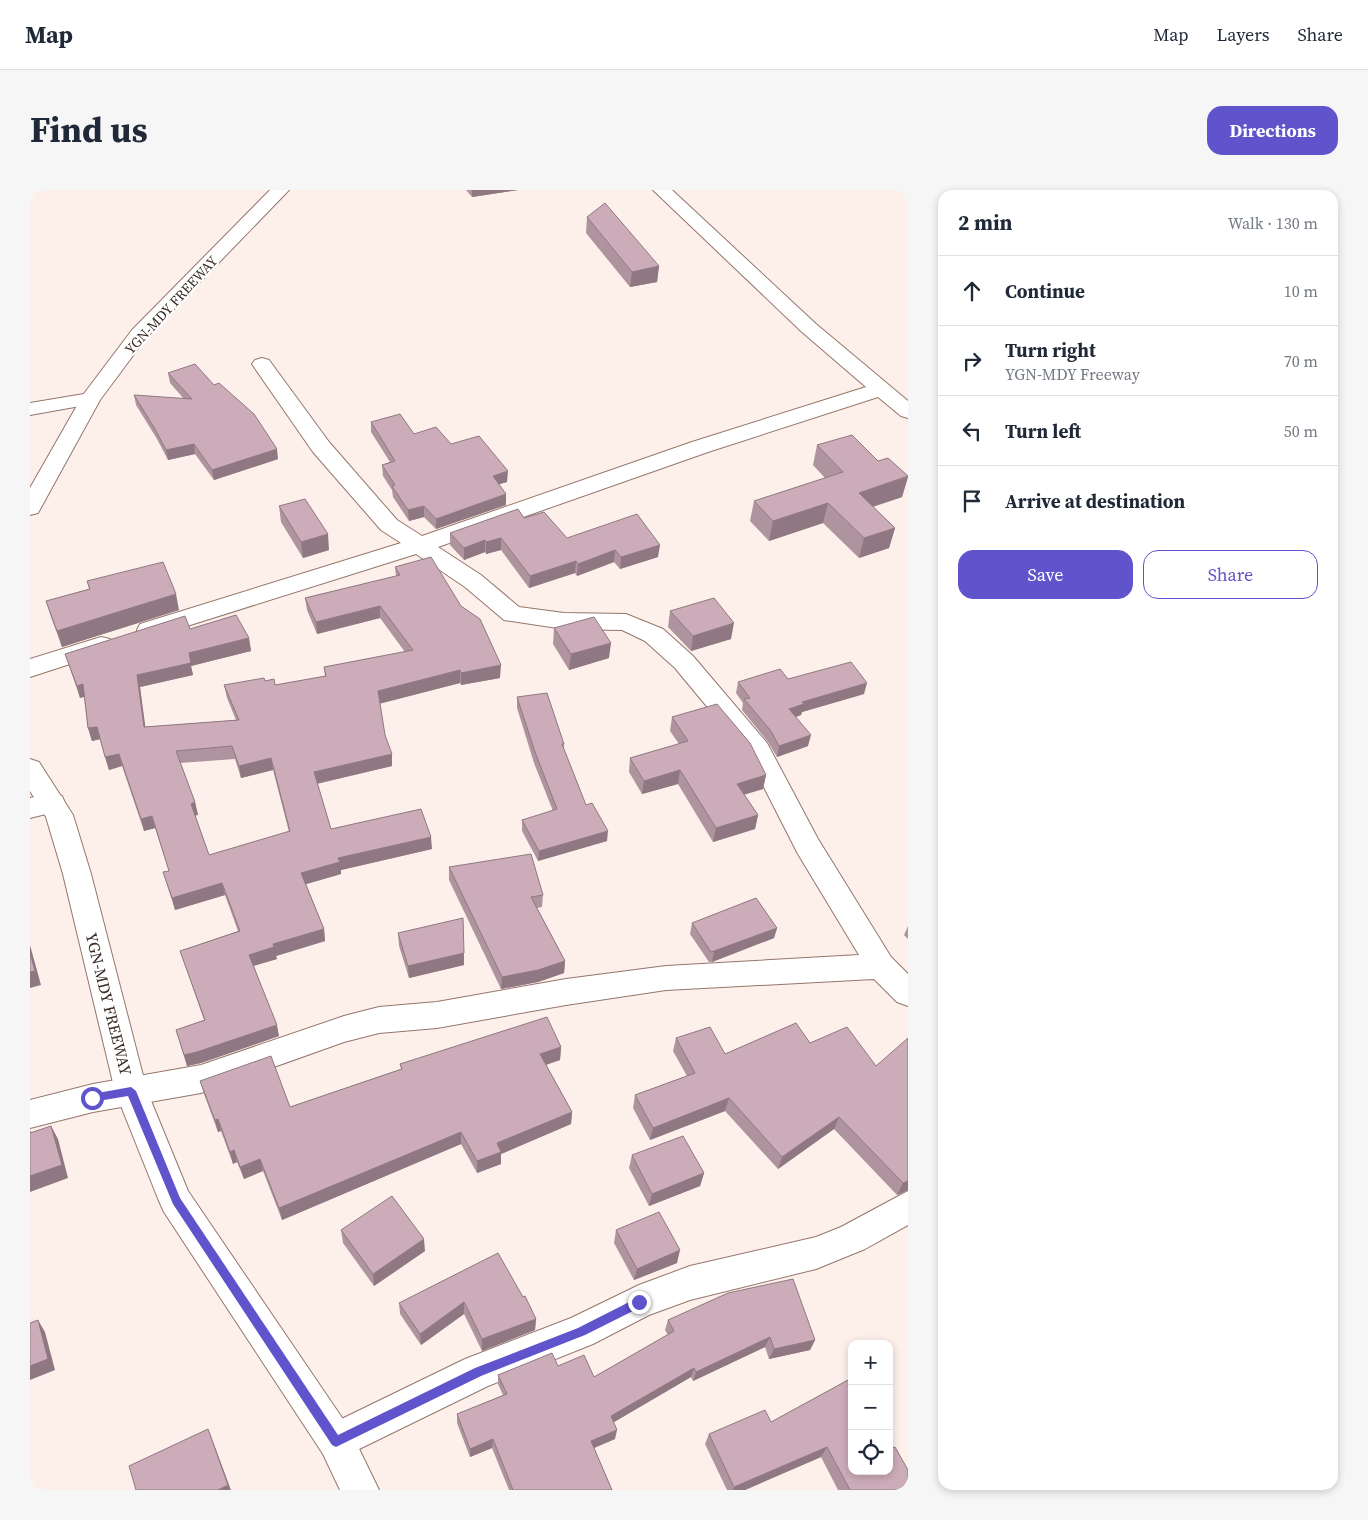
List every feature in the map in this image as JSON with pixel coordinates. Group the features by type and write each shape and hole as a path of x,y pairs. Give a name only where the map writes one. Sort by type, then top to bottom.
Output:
{"street":[{"name":"YGN-MDY FREEWAY","path":"30,508 90,400 139,334 280,190"},
{"path":"662,190 809,328 908,412"},
{"path":"262,364 321,447 389,525 473,581 512,614 564,621 626,622 654,635 684,662 758,750 808,846 881,966 908,993"},
{"path":"30,668 418,546 700,447 881,389"},
{"path":"30,409 90,400"},
{"name":"YGN-MDY FREEWAY","path":"30,768 41,806 59,815 77,874 131,1091 176,1200 336,1441 360,1490"},
{"path":"30,1114 92,1098 201,1079 344,1029 379,1020 437,1015 566,992 666,978 881,966"},
{"path":"336,1441 478,1372 581,1332 639,1302 690,1283 816,1253 852,1238 908,1207"}],"building":[{"path":"605,203 659,266 632,272 587,217"},
{"path":"195,364 214,385 219,383 254,414 277,449 212,470 194,444 166,450 134,395 192,399 168,373"},
{"path":"400,414 414,434 436,427 451,444 479,436 508,471 493,476 506,494 436,519 424,506 408,510 392,486 395,485 382,465 395,461 371,422"},
{"path":"852,435 878,461 888,458 908,476 859,493 895,528 864,538 828,503 773,521 754,501 843,472 817,445"},
{"path":"305,499 328,534 301,542 279,506"},
{"path":"518,509 524,518 544,512 567,538 637,514 660,545 621,557 615,550 578,564 576,561 530,576 501,538 486,542 485,540 464,548 450,533"},
{"path":"431,557 461,606 480,619 501,665 461,673 460,670 378,691 385,735 392,754 314,772 331,829 421,809 431,837 338,858 340,862 301,873 324,929 273,944 274,947 249,955 277,1025 184,1055 176,1030 205,1020 180,951 240,931 222,883 172,898 163,872 169,871 152,816 141,819 119,754 105,757 97,727 88,728 83,684 77,686 65,654 185,616 190,629 236,615 249,638 189,653 191,663 137,675 144,727 239,720 224,685 264,678 265,681 274,679 275,685 326,676 324,667 413,650 380,606 316,622 305,598 400,575 395,567","holes":["232,746 239,766 271,758 290,831 209,855 191,804 195,802 176,751"]},
{"path":"163,562 176,594 57,631 46,601 90,589 87,581"},
{"path":"714,598 734,623 693,636 670,611"},
{"path":"594,617 611,643 571,654 554,628"},
{"path":"851,662 867,683 802,702 804,704 789,709 811,735 779,746 771,731 744,699 750,698 738,682 780,669 788,679"},
{"path":"547,693 564,744 562,744 586,805 592,803 608,831 539,851 522,820 557,809 535,752 517,697"},
{"path":"717,704 750,743 766,775 737,784 758,815 716,828 680,770 644,781 630,758 688,741 672,717"},
{"path":"531,854 543,895 531,897 565,961 538,970 502,977 449,867"},
{"path":"756,898 777,928 711,952 692,923"},
{"path":"463,918 464,953 408,966 398,933"},
{"path":"30,953 35,971 30,972"},
{"path":"547,1017 561,1047 540,1054 572,1112 497,1143 501,1152 477,1161 461,1132 279,1208 260,1159 240,1167 234,1150 230,1152 218,1119 215,1120 200,1081 271,1056 290,1107 402,1069 400,1064"},
{"path":"796,1023 810,1043 847,1027 876,1066 908,1038 908,1181 903,1183 839,1117 782,1157 729,1098 653,1128 635,1095 695,1073 676,1038 710,1027 725,1054"},
{"path":"51,1126 62,1165 30,1176 30,1133"},
{"path":"683,1136 704,1173 652,1194 632,1155"},
{"path":"392,1196 424,1239 373,1274 341,1230"},
{"path":"659,1212 680,1250 637,1269 616,1230"},
{"path":"498,1253 523,1297 525,1296 536,1319 482,1339 464,1302 420,1334 399,1303"},
{"path":"793,1279 815,1340 774,1349 770,1337 696,1372 694,1368 611,1416 617,1430 591,1441 612,1490 513,1490 493,1439 470,1449 457,1414 507,1394 498,1375 552,1353 558,1366 584,1355 594,1377 674,1331 668,1320 728,1293"},
{"path":"38,1320 48,1359 30,1366 30,1323"},
{"path":"848,1380 848,1475 893,1475 893,1448 895,1447 908,1470 908,1490 850,1490 827,1447 734,1487 709,1434 765,1410 771,1422"},
{"path":"208,1429 228,1485 218,1490 136,1490 129,1466"}],"route":[{"path":"92,1098 131,1091 176,1200 336,1441 478,1372 581,1332 639,1302"}]}
